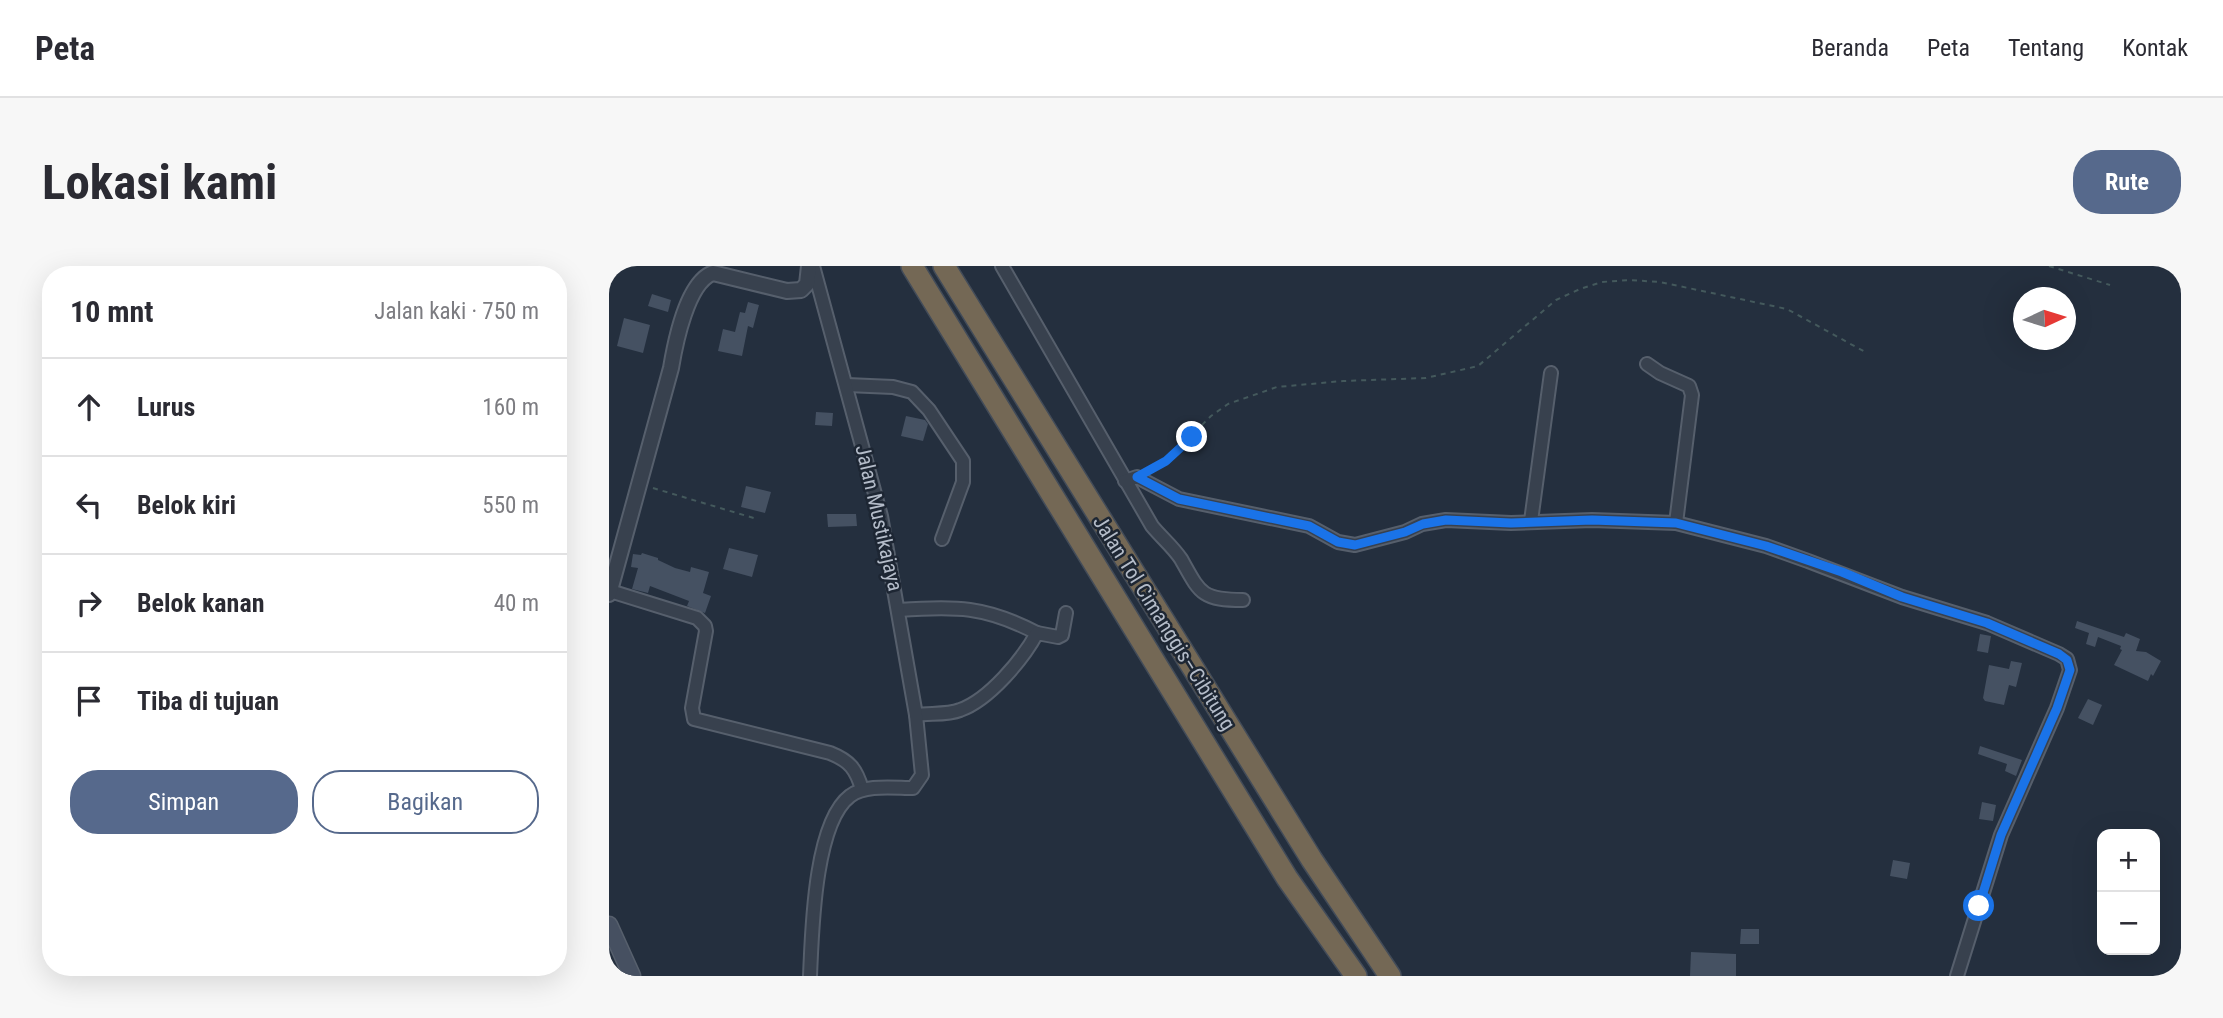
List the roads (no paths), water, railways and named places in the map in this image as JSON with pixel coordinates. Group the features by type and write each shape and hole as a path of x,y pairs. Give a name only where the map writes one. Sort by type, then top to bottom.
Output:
{"highway":[{"name":"Jalan Tol Cimanggis–Cibitung","path":"912,266 1287,878 1356,976"},
{"name":"Jalan Tol Cimanggis–Cibitung","path":"944,266 1312,860 1390,976"}],"main road":[{"path":"609,925 632,976"}],"street":[{"name":"Jalan Mustikajaya","path":"811,266 847,385 881,516 916,715 922,775 913,788 862,789"},
{"path":"810,976 814,901 828,825 849,796 862,789 854,768 846,759 830,753 694,719 692,708 705,626 697,618 609,593 671,368 676,334 685,310 703,280 707,275 720,273 787,291 801,290 807,284 811,266"},
{"path":"1002,266 1131,479 1152,526 1179,556 1203,593 1208,597 1243,600"},
{"path":"1647,364 1689,386 1692,395 1676,523"},
{"path":"1531,521 1551,373"},
{"path":"847,385 893,387 912,392 929,410 963,461 963,482 942,539"},
{"path":"1131,479 1179,499 1309,526 1338,542 1355,545 1433,521 1592,520 1676,523 1766,546 1842,572 1902,597 1987,623 2067,660 2070,670 2057,708 2001,835 1957,976"},
{"path":"899,610 949,607 984,611 1012,620 1037,633 1058,637 1062,635 1066,613"},
{"path":"916,715 957,712 988,693 1027,651 1037,633"}]}
